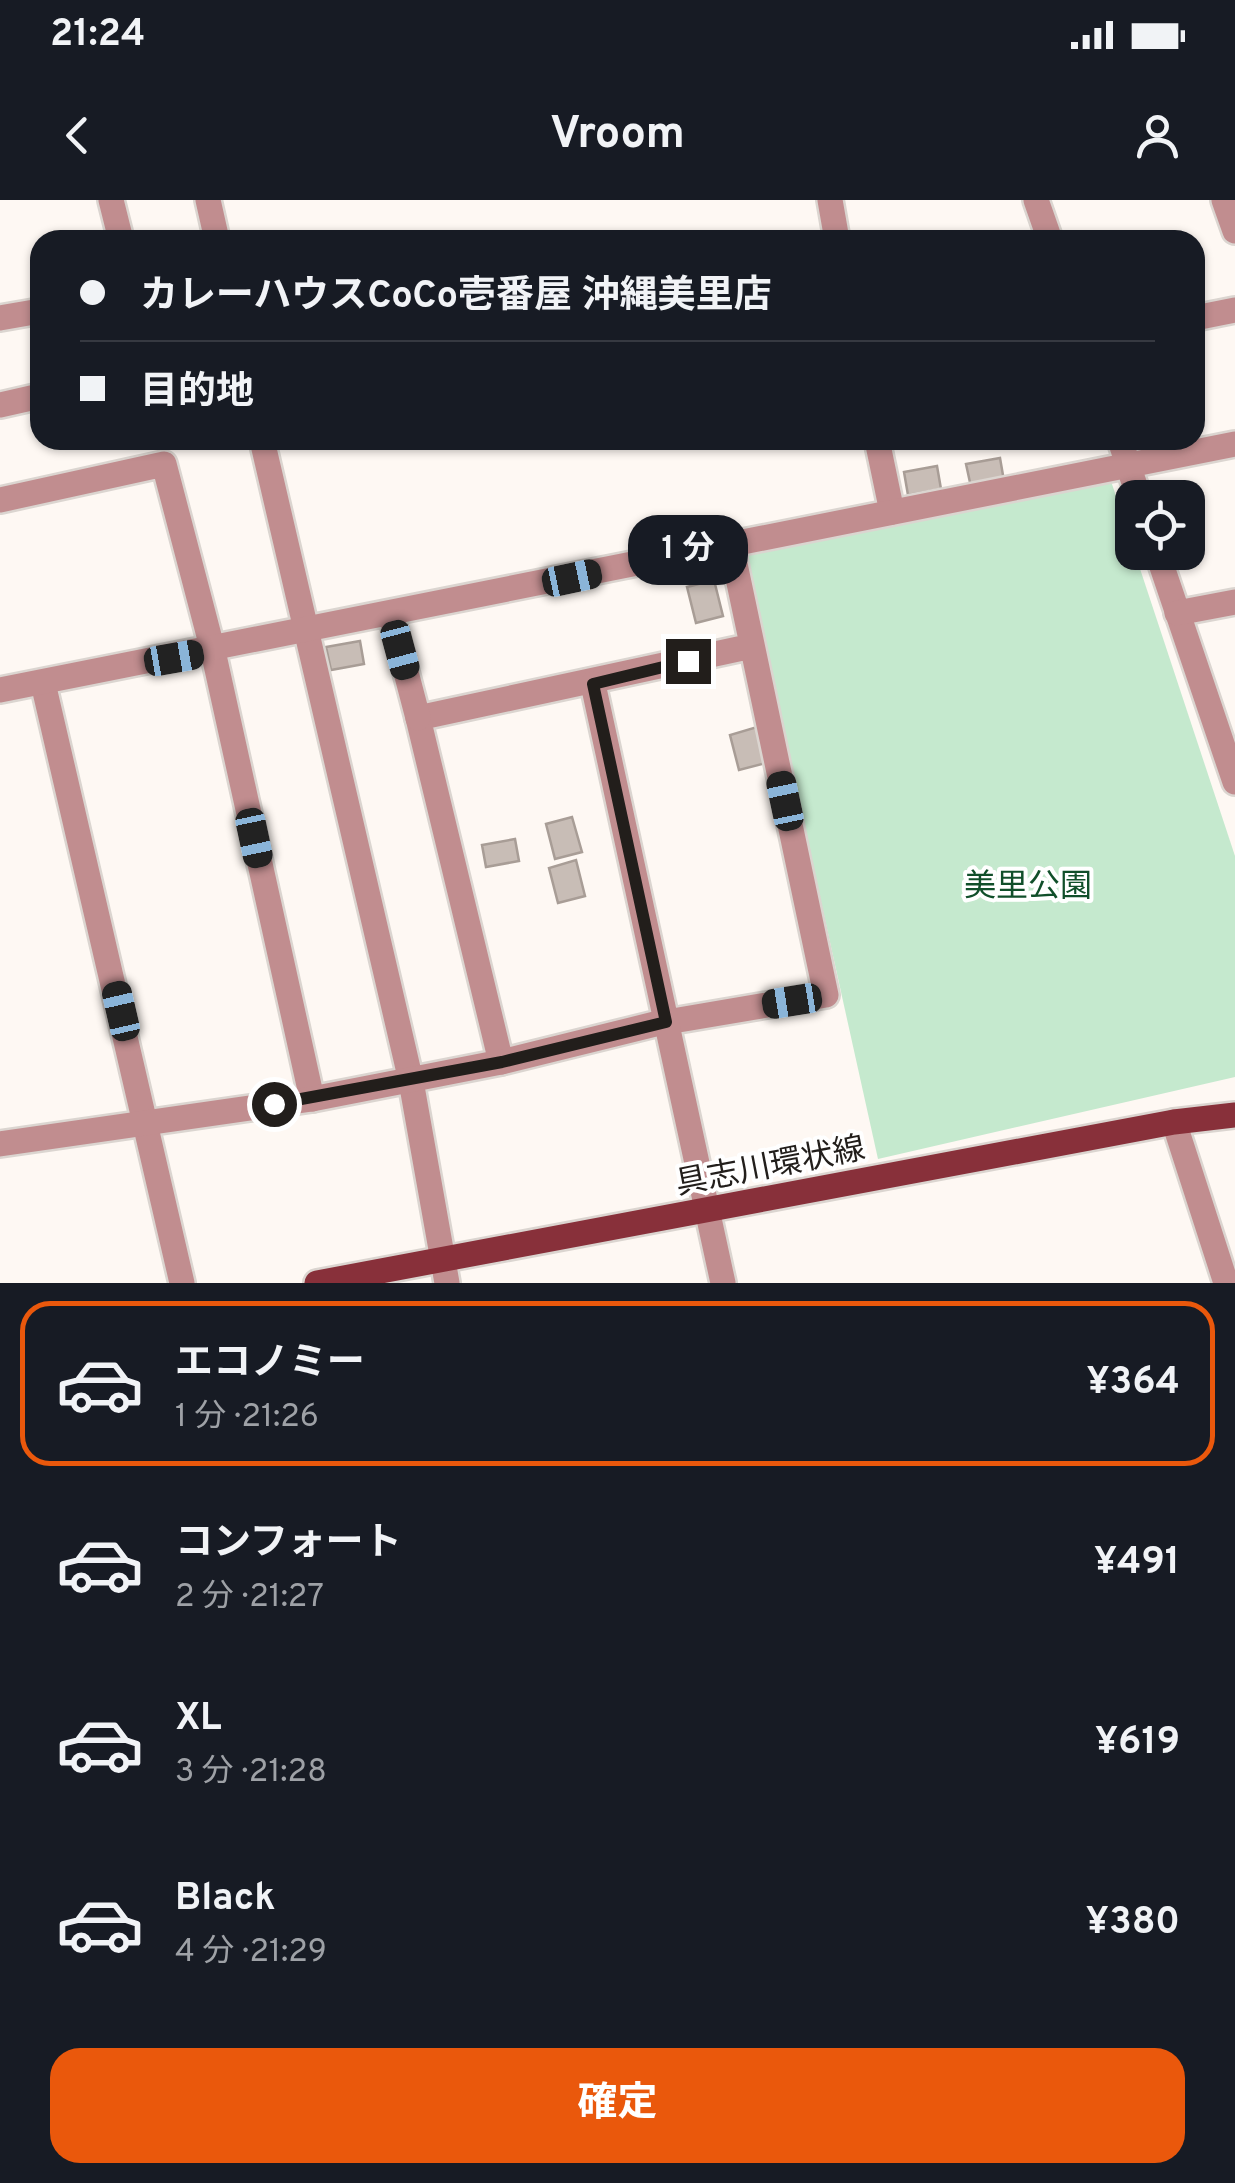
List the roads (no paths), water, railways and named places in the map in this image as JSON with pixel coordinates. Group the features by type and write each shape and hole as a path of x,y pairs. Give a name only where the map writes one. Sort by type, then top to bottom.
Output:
{"main road":[{"name":"具志川環状線","path":"317,1283 445,1271 706,1210 1174,1122 1235,1115"}],"street":[{"path":"111,200 118,230"},
{"path":"208,200 215,230"},
{"path":"830,200 836,230"},
{"path":"1036,200 1046,230"},
{"path":"1224,200 1235,232"},
{"path":"1205,316 1235,310"},
{"path":"0,318 30,314"},
{"path":"0,405 30,398"},
{"path":"1205,446 1235,444"},
{"path":"264,450 411,1081 445,1271"},
{"path":"880,450 892,512"},
{"path":"0,690 305,633 892,512 1124,452 1152,450"},
{"path":"0,500 162,452 213,651 312,1099"},
{"path":"1124,452 1133,480"},
{"path":"0,1144 312,1099 502,1062 666,1022 826,996 730,545"},
{"path":"1163,570 1235,782"},
{"path":"1177,612 1235,602"},
{"path":"391,615 502,1062"},
{"path":"418,718 593,684 752,646"},
{"path":"44,683 182,1283"},
{"path":"593,684 723,1283"},
{"path":"1174,1122 1226,1283"}],"park label":[{"name":"美里公園","path":"1028,885"}]}
